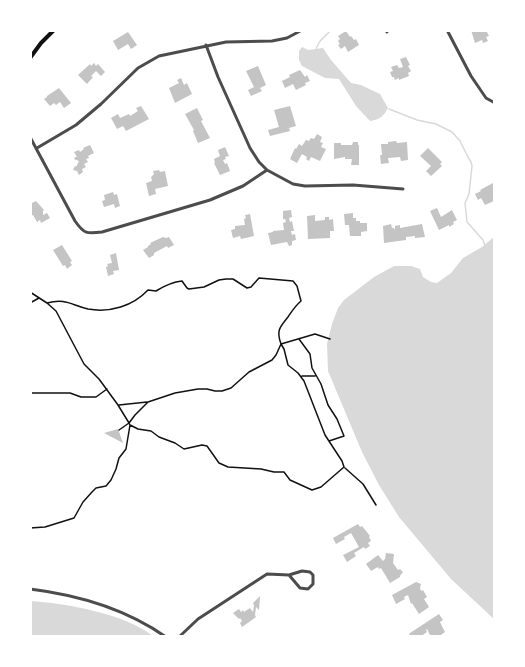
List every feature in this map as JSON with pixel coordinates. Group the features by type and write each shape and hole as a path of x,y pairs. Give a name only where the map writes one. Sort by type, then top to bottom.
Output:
{"main road":[{"path":"30,58 54,30"}],"street":[{"path":"37,148 76,125 102,104 132,73 159,56 206,45 237,41 272,41 287,38 302,30"},
{"path":"447,30 486,99 495,102"},
{"path":"206,45 250,148 267,170 293,184 305,186 353,185 403,189"},
{"path":"30,137 75,221 86,233 102,232 210,200 243,186 267,170"},
{"path":"179,637 198,619 262,576 289,575 307,571 313,575 313,584 308,589 300,588 289,575"},
{"path":"30,589 108,606 151,626 166,637"}],"path":[{"path":"47,303 67,301 88,309 103,311 126,307 148,290 156,291 177,281 182,281 189,289 204,287 226,279 233,279 247,288 259,278 293,281 297,286 301,301 280,326 279,340 288,365 304,381 312,405 323,424 328,442 344,467 363,484 376,505"},
{"path":"30,292 56,311 84,364 107,389 129,424 138,429 151,430 184,449 207,446 219,463 228,467 284,472 290,480 312,490 321,487 344,467"},
{"path":"30,303 39,298"},
{"path":"118,405 148,402 185,390 222,391 231,388 249,372 272,360 281,344 315,334 330,339"},
{"path":"298,338 310,354 312,368 344,436 328,442"},
{"path":"301,376 316,376"},
{"path":"30,393 70,393 81,397 96,398 107,389"},
{"path":"30,528 45,527 74,518 83,502 96,488 106,486 116,469 118,458 126,449 129,424 135,414 148,402"},
{"path":"119,430 129,424"},
{"path":"122,441 128,442"}],"shaded area":[{"path":"302,47 308,50 323,48 351,83 380,94 388,108 384,114 370,121 356,106 339,79 325,78 302,66 299,51"},
{"path":"495,236 495,620 451,579 399,517 379,485 362,452 328,371 327,344 338,308 344,300 374,277 394,266 411,266 420,269 423,277 437,283 451,273 463,258"},
{"path":"30,601 95,611 128,622 154,637 30,637"}],"building":[{"path":"471,30 486,30 489,36 486,37 488,41 483,43 482,40 475,43"},
{"path":"346,31 350,37 356,39 359,45 348,52 345,46 341,49 338,45 340,39 338,36"},
{"path":"128,32 137,45 131,49 128,44 118,50 113,41"},
{"path":"406,57 411,71 408,73 409,76 395,80 390,72 393,71 391,67 397,65 399,68 403,67 400,59"},
{"path":"94,63 105,72 101,76 96,71 87,84 78,75"},
{"path":"258,66 266,85 260,88 262,91 251,96 248,90 254,87 246,71"},
{"path":"300,70 305,77 307,75 310,81 296,90 293,84 285,88 282,81"},
{"path":"181,78 184,85 187,83 192,94 175,103 169,88 179,83 177,80"},
{"path":"59,88 71,103 64,108 60,102 50,106 44,99"},
{"path":"141,106 149,119 126,131 123,126 117,129 111,118 118,114 120,118 129,114 130,116 138,111 136,108"},
{"path":"290,106 296,126 289,128 290,131 270,136 268,130 279,127 274,110"},
{"path":"197,108 210,138 198,143 185,114"},
{"path":"317,134 322,137 321,147 326,149 320,161 311,157 309,161 302,154 297,163 290,159 299,144 302,146 306,140 314,139"},
{"path":"396,141 397,143 407,142 408,160 401,161 400,157 388,158 389,163 381,164 381,144"},
{"path":"353,142 358,142 359,145 359,165 351,165 352,159 345,159 345,157 334,159 334,143 352,145"},
{"path":"90,145 94,153 88,156 89,158 86,159 88,162 84,164 86,167 79,175 73,170 79,161 74,159 77,157 74,152 79,150 80,152"},
{"path":"225,147 229,156 223,160 230,171 220,175 214,159 220,156 218,150"},
{"path":"428,148 442,162 440,164 442,166 431,176 426,171 431,166 420,156"},
{"path":"159,170 160,172 165,171 168,186 155,189 156,194 149,196 146,183 152,181 153,171"},
{"path":"495,182 494,201 485,205 481,198 478,200 475,194"},
{"path":"113,192 114,195 117,194 120,206 115,208 114,204 104,207 102,201 105,200 104,195"},
{"path":"36,201 44,210 43,215 47,213 50,218 41,223 40,220 37,222 30,213 30,204"},
{"path":"437,208 441,217 452,210 457,220 453,222 454,224 439,230 430,211"},
{"path":"291,210 292,217 289,218 294,231 291,231 292,235 295,234 296,240 292,241 292,245 289,246 287,242 271,245 268,233 284,230 283,223 286,222 283,219 283,211"},
{"path":"353,213 356,221 367,223 367,231 361,232 361,236 350,236 349,225 345,225 344,214"},
{"path":"250,214 254,236 233,238 231,230 235,229 235,226 245,225 245,215"},
{"path":"315,215 315,221 325,220 325,217 329,217 329,220 333,219 334,231 330,231 330,238 308,239 307,216"},
{"path":"391,224 395,229 395,226 400,225 400,228 422,224 425,237 406,237 406,240 384,243 383,226"},
{"path":"163,237 169,237 174,245 168,248 167,246 149,258 143,250 150,243"},
{"path":"62,245 72,261 70,262 72,265 67,269 53,250"},
{"path":"116,253 119,270 113,271 114,274 108,276 106,267 107,264 112,263 110,255"},
{"path":"118,429 123,443 104,433"},
{"path":"358,524 370,536 371,541 368,543 370,546 354,553 356,556 347,562 343,555 359,547 351,533 336,544 333,538"},
{"path":"386,553 394,554 393,563 398,570 403,572 400,577 390,583 381,568 378,567 371,571 366,564 378,555 383,561"},
{"path":"416,582 421,584 421,591 423,590 427,597 424,599 429,607 419,614 411,604 408,595 396,604 392,595"},
{"path":"260,596 259,610 256,607 256,617 242,627 240,623 242,621 233,613 239,609 244,612 250,608 253,612 253,603"},
{"path":"439,614 443,620 440,622 445,632 438,637 431,637 427,629 427,632 420,637 411,637 410,633"}],"waterway":[{"path":"316,51 320,42 331,30"},
{"path":"389,109 417,120 436,124 452,132 460,141 472,166 469,194 465,203 467,222 483,240 485,246"}]}
